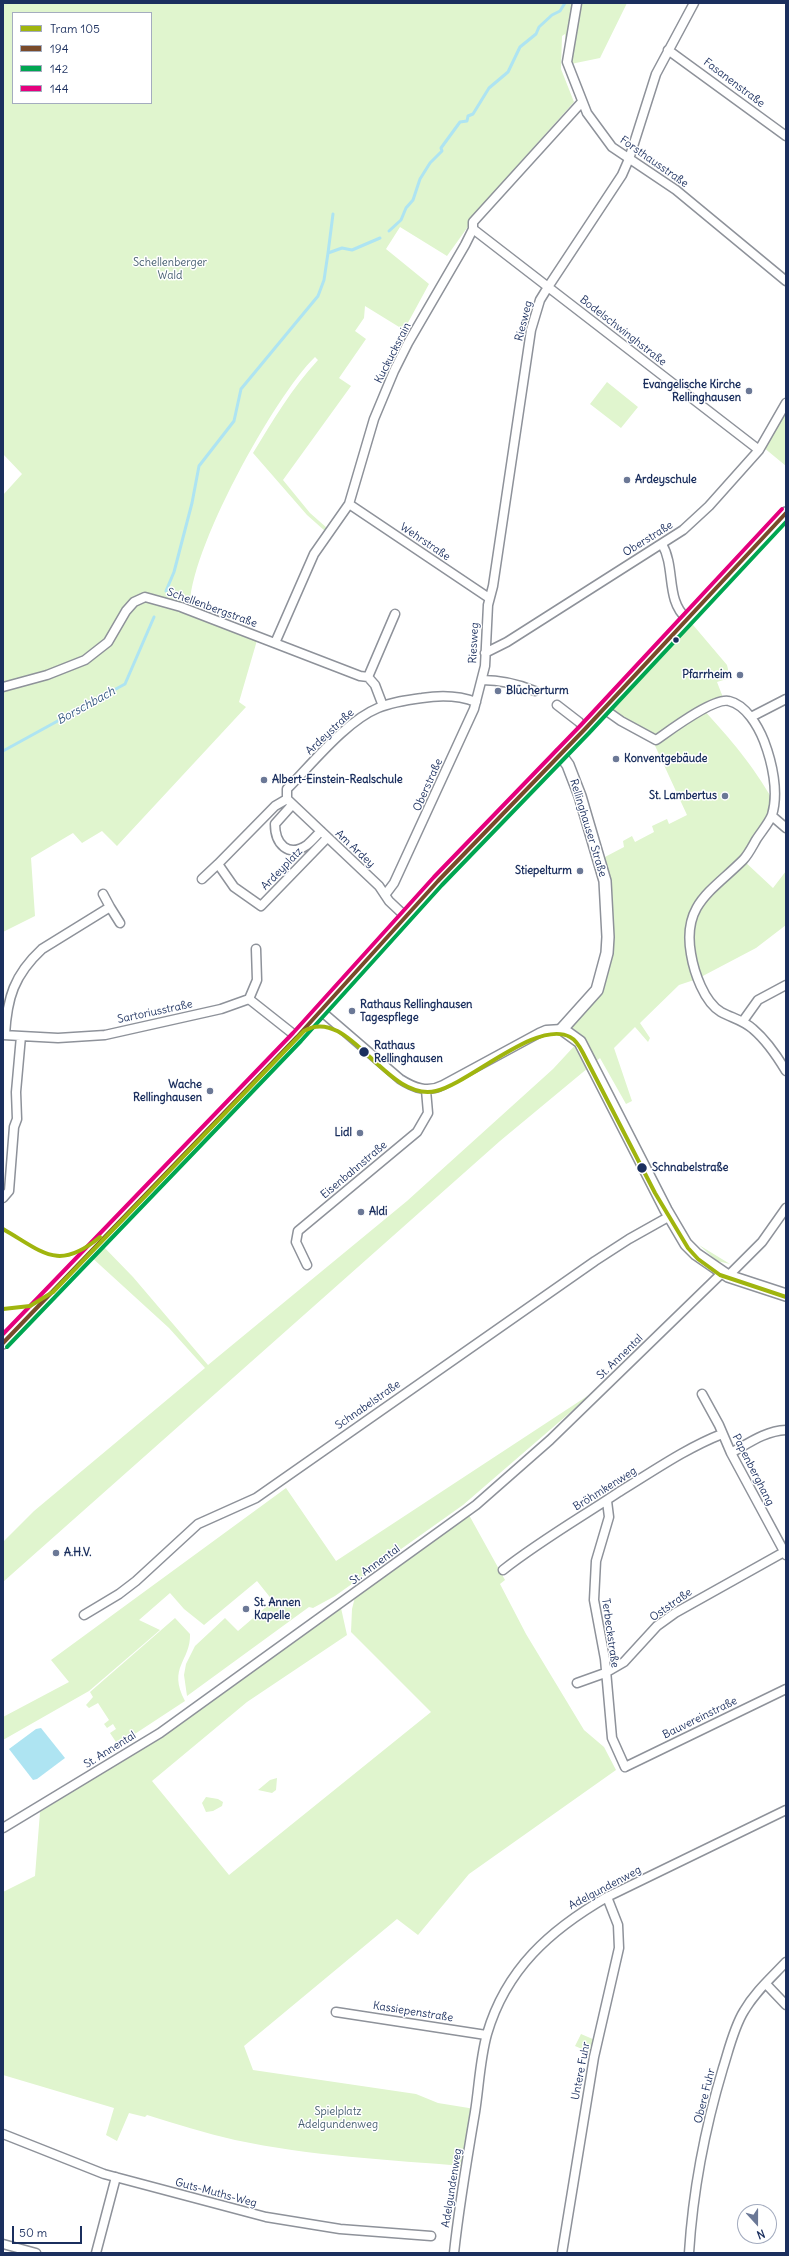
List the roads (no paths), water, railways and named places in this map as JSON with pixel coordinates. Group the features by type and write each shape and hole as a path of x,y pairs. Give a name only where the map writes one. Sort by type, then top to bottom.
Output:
{"main road":[{"path":"3,1343 297,1037 406,917 604,709 786,513"},
{"name":"Rellinghauser Straße","path":"560,754 568,765 599,858 604,881 608,937 607,953 597,990 562,1029"},
{"path":"562,1029 580,1042 686,1244 696,1254 725,1275 786,1295"}],"street":[{"name":"Forsthausstraße","path":"577,3 566,56 581,103 612,147 676,190 786,281"},
{"name":"Riesweg","path":"482,680 489,598 531,330 540,300 622,175 629,159 656,74 694,3"},
{"name":"Fasanenstraße","path":"668,50 786,136"},
{"name":"Kuckucksrain","path":"274,643 314,554 349,504 374,419 394,372 473,229 473,222 581,103"},
{"name":"Bodelschwinghstraße","path":"473,229 759,450"},
{"name":"Oberstraße","path":"485,653 683,530 709,506 759,450 786,403"},
{"name":"Wehrstraße","path":"349,504 489,598"},
{"path":"662,544 669,556 675,598 679,612 687,619"},
{"name":"Schellenbergstraße","path":"3,687 48,675 85,660 108,642 126,611 134,602 145,597 181,607 360,676 368,677"},
{"path":"383,706 375,685 368,677 395,614"},
{"name":"Oberstraße","path":"385,895 398,876 476,702 482,680"},
{"path":"482,680 520,685 535,691"},
{"name":"Ardeystraße","path":"290,802 287,789 353,723 383,706 410,699 445,695 476,702"},
{"path":"751,717 786,699"},
{"path":"604,709 621,721 656,740 700,710 725,700 731,701 751,717 761,732 773,771 774,801 772,816 744,859 704,895 694,910 690,923 691,955 698,978 709,1001 720,1011 743,1021 762,1038 786,1071"},
{"path":"557,705 572,716 585,729"},
{"path":"202,879 275,806 290,802"},
{"name":"Am Ardey","path":"290,802 379,886 385,895 406,917"},
{"name":"Ardeyplatz","path":"290,802 275,824 275,835 278,842 286,849 296,850 307,845 321,831"},
{"path":"772,816 786,828"},
{"name":"Ardeyplatz","path":"218,864 234,887 261,906 327,838"},
{"path":"103,894 120,923"},
{"path":"4,1035 9,1001 13,986 22,971 42,949 110,907"},
{"path":"256,949 257,980 249,999 297,1037"},
{"path":"743,1021 758,1000 786,985"},
{"name":"Sartoriusstraße","path":"4,1035 75,1038 105,1034 221,1009 249,999"},
{"path":"321,1011 400,1079 414,1087 426,1090 443,1085 539,1033 546,1030 562,1029"},
{"path":"3,1198 8,1191 14,1127 18,1119 16,1092 21,1036"},
{"name":"Eisenbahnstraße","path":"307,1265 296,1242 298,1231 417,1132 428,1113 426,1090"},
{"name":"St. Annental","path":"3,1828 160,1733 476,1505 550,1440 762,1242 786,1208"},
{"name":"Schnabelstraße","path":"84,1616 119,1594 136,1581 198,1524 256,1498 595,1262 629,1239 670,1216"},
{"name":"Papenberghang","path":"702,1394 731,1453 785,1554"},
{"path":"731,1453 766,1433 786,1430"},
{"name":"Bröhmkenweg","path":"503,1570 543,1540 707,1440 722,1434"},
{"name":"Terbeckstraße","path":"607,1501 608,1524 596,1561 594,1600 605,1659 605,1673 612,1738 625,1767"},
{"name":"Oststraße","path":"577,1683 605,1673 624,1662 658,1626 675,1613 785,1554"},
{"name":"Bauvereinstraße","path":"625,1767 786,1689"},
{"name":"Adelgundenweg","path":"454,2253 486,2035 504,1994 530,1956 568,1920 607,1897 786,1810"},
{"name":"Untere Fuhr","path":"562,2253 594,2058 619,1948 618,1925 607,1897"},
{"name":"Obere Fuhr","path":"689,2253 699,2168 717,2087 734,2035 743,2012 754,1996 786,1962"},
{"path":"766,1984 786,2005"},
{"name":"Kassiepenstraße","path":"336,2012 486,2035"},
{"name":"Guts-Muths-Weg","path":"3,2134 89,2169 266,2217 340,2229 431,2236"},
{"path":"96,2253 116,2177"},
{"path":"3,2244 36,2253"}],"water":[{"path":"41,1728 65,1758 37,1779 33,1780 9,1749 36,1729"}],"waterway":[{"path":"389,231 401,220 406,208 413,200 420,179 430,163 442,151 441,148 460,122 467,121 468,116 473,114 489,88 508,72 520,47 536,34 539,27 552,15 560,11 565,3"},
{"path":"328,253 333,214"},
{"path":"166,591 174,572 192,503 199,466 234,421 241,389 318,296 324,280 328,253 342,248 352,250 380,238"},
{"name":"Borschbach","path":"3,751 125,684 154,617"}],"tram line":[{"name":"105","path":"3,1309 30,1306 53,1292 304,1031 321,1026 337,1031 352,1041 401,1083 418,1091 436,1091 450,1086 503,1054 540,1037 556,1034 572,1038 581,1048 655,1193 688,1248 698,1259 720,1275 786,1297"},
{"name":"105","path":"3,1229 40,1251 51,1255 61,1256 73,1254 85,1248 100,1237"}],"place":[{"name":"Evangelische Kirche Rellinghausen","path":"749,391"},
{"name":"Ardeyschule","path":"627,480"},
{"name":"Pfarrheim","path":"740,675"},
{"name":"Blücherturm","path":"498,691"},
{"name":"Konventgebäude","path":"616,759"},
{"name":"Albert-Einstein-Realschule","path":"264,780"},
{"name":"St. Lambertus","path":"725,796"},
{"name":"Stiepelturm","path":"580,871"},
{"name":"Rathaus Rellinghausen Tagespflege","path":"352,1011"},
{"name":"Rathaus Rellinghausen","path":"364,1052"},
{"name":"Wache Rellinghausen","path":"210,1091"},
{"name":"Lidl","path":"360,1133"},
{"name":"Schnabelstraße","path":"642,1168"},
{"name":"Aldi","path":"361,1212"},
{"name":"A.H.V.","path":"56,1553"},
{"name":"St. Annen Kapelle","path":"246,1609"}],"park label":[{"name":"Schellenberger Wald","path":"170,269"},
{"name":"Spielplatz Adelgundenweg","path":"338,2118"}]}
